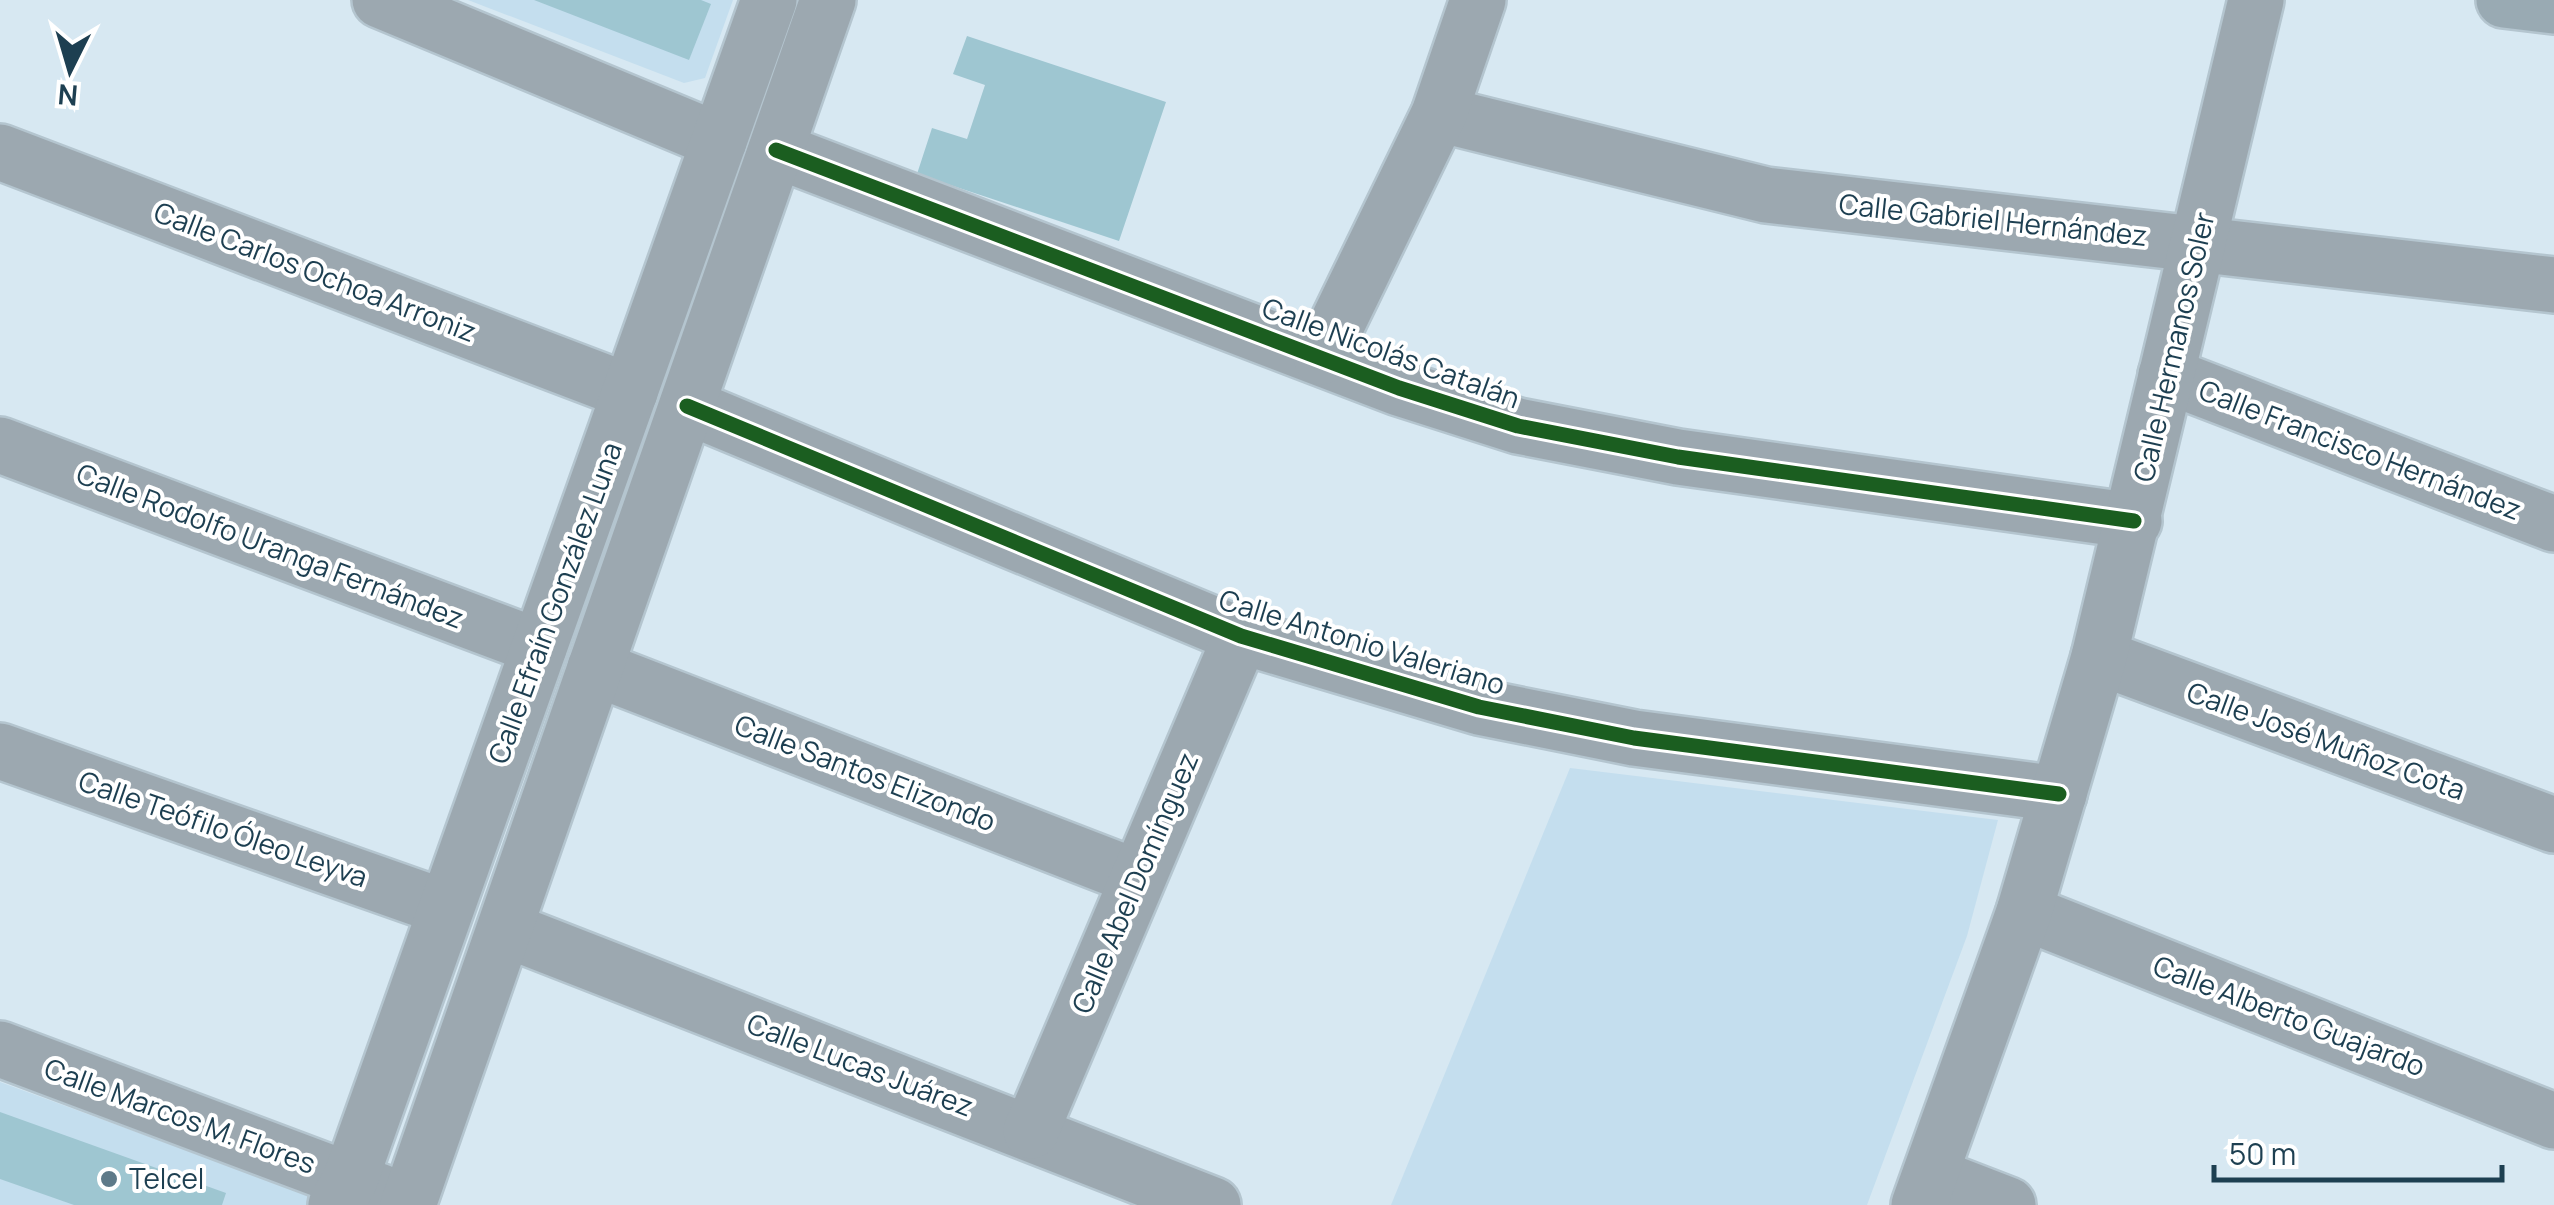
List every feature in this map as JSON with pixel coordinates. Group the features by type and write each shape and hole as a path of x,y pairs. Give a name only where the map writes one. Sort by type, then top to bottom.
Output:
{"main road":[{"path":"2504,0 2554,6"}],"street":[{"name":"Calle Efraín González Luna","path":"343,1192 769,0"},
{"name":"Calle Efraín González Luna","path":"411,1204 828,0"},
{"path":"1321,356 1439,114 1478,0"},
{"name":"Calle Hermanos Soler","path":"1926,1190 2024,912 2099,657 2256,0"},
{"path":"408,5 719,141"},
{"name":"Calle Gabriel Hernández","path":"1439,114 1766,195 2554,285"},
{"name":"Calle Nicolás Catalán","path":"776,150 1398,388 1518,426 1678,457 2134,521"},
{"name":"Calle Carlos Ochoa Arroniz","path":"0,152 630,392"},
{"name":"Calle Francisco Hernández","path":"2166,375 2554,524"},
{"name":"Calle Antonio Valeriano","path":"686,406 1241,636 1480,706 1634,738 2059,794"},
{"name":"Calle Rodolfo Uranga Fernández","path":"0,445 539,648"},
{"name":"Calle Abel Domínguez","path":"1031,1131 1241,636"},
{"name":"Calle José Muñoz Cota","path":"2099,657 2554,824"},
{"name":"Calle Santos Elizondo","path":"595,668 1136,877"},
{"name":"Calle Teófilo Óleo Leyva","path":"0,751 446,908"},
{"name":"Calle Alberto Guajardo","path":"2024,912 2554,1121"},
{"name":"Calle Lucas Juárez","path":"505,928 1213,1205"},
{"name":"Calle Marcos M. Flores","path":"0,1049 343,1192 411,1204"},
{"path":"1926,1190 2008,1205"}],"shaded area":[{"path":"468,0 733,0 705,78 684,83"},
{"path":"1570,768 1998,820 1967,936 1867,1205 1391,1205"},
{"path":"0,1082 336,1205 0,1205"}],"building":[{"path":"534,0 701,0 711,4 689,60"},
{"path":"967,36 1166,102 1119,241 917,174 932,128 967,139 985,85 953,74"},
{"path":"0,1112 226,1193 222,1205 74,1205 0,1179"}],"cycle path":[{"path":"776,150 1399,388 1518,426 1678,457 2134,521"},
{"path":"687,406 1241,636 1479,707 1634,738 2059,794"}],"place":[{"name":"Telcel","path":"109,1179"}]}
